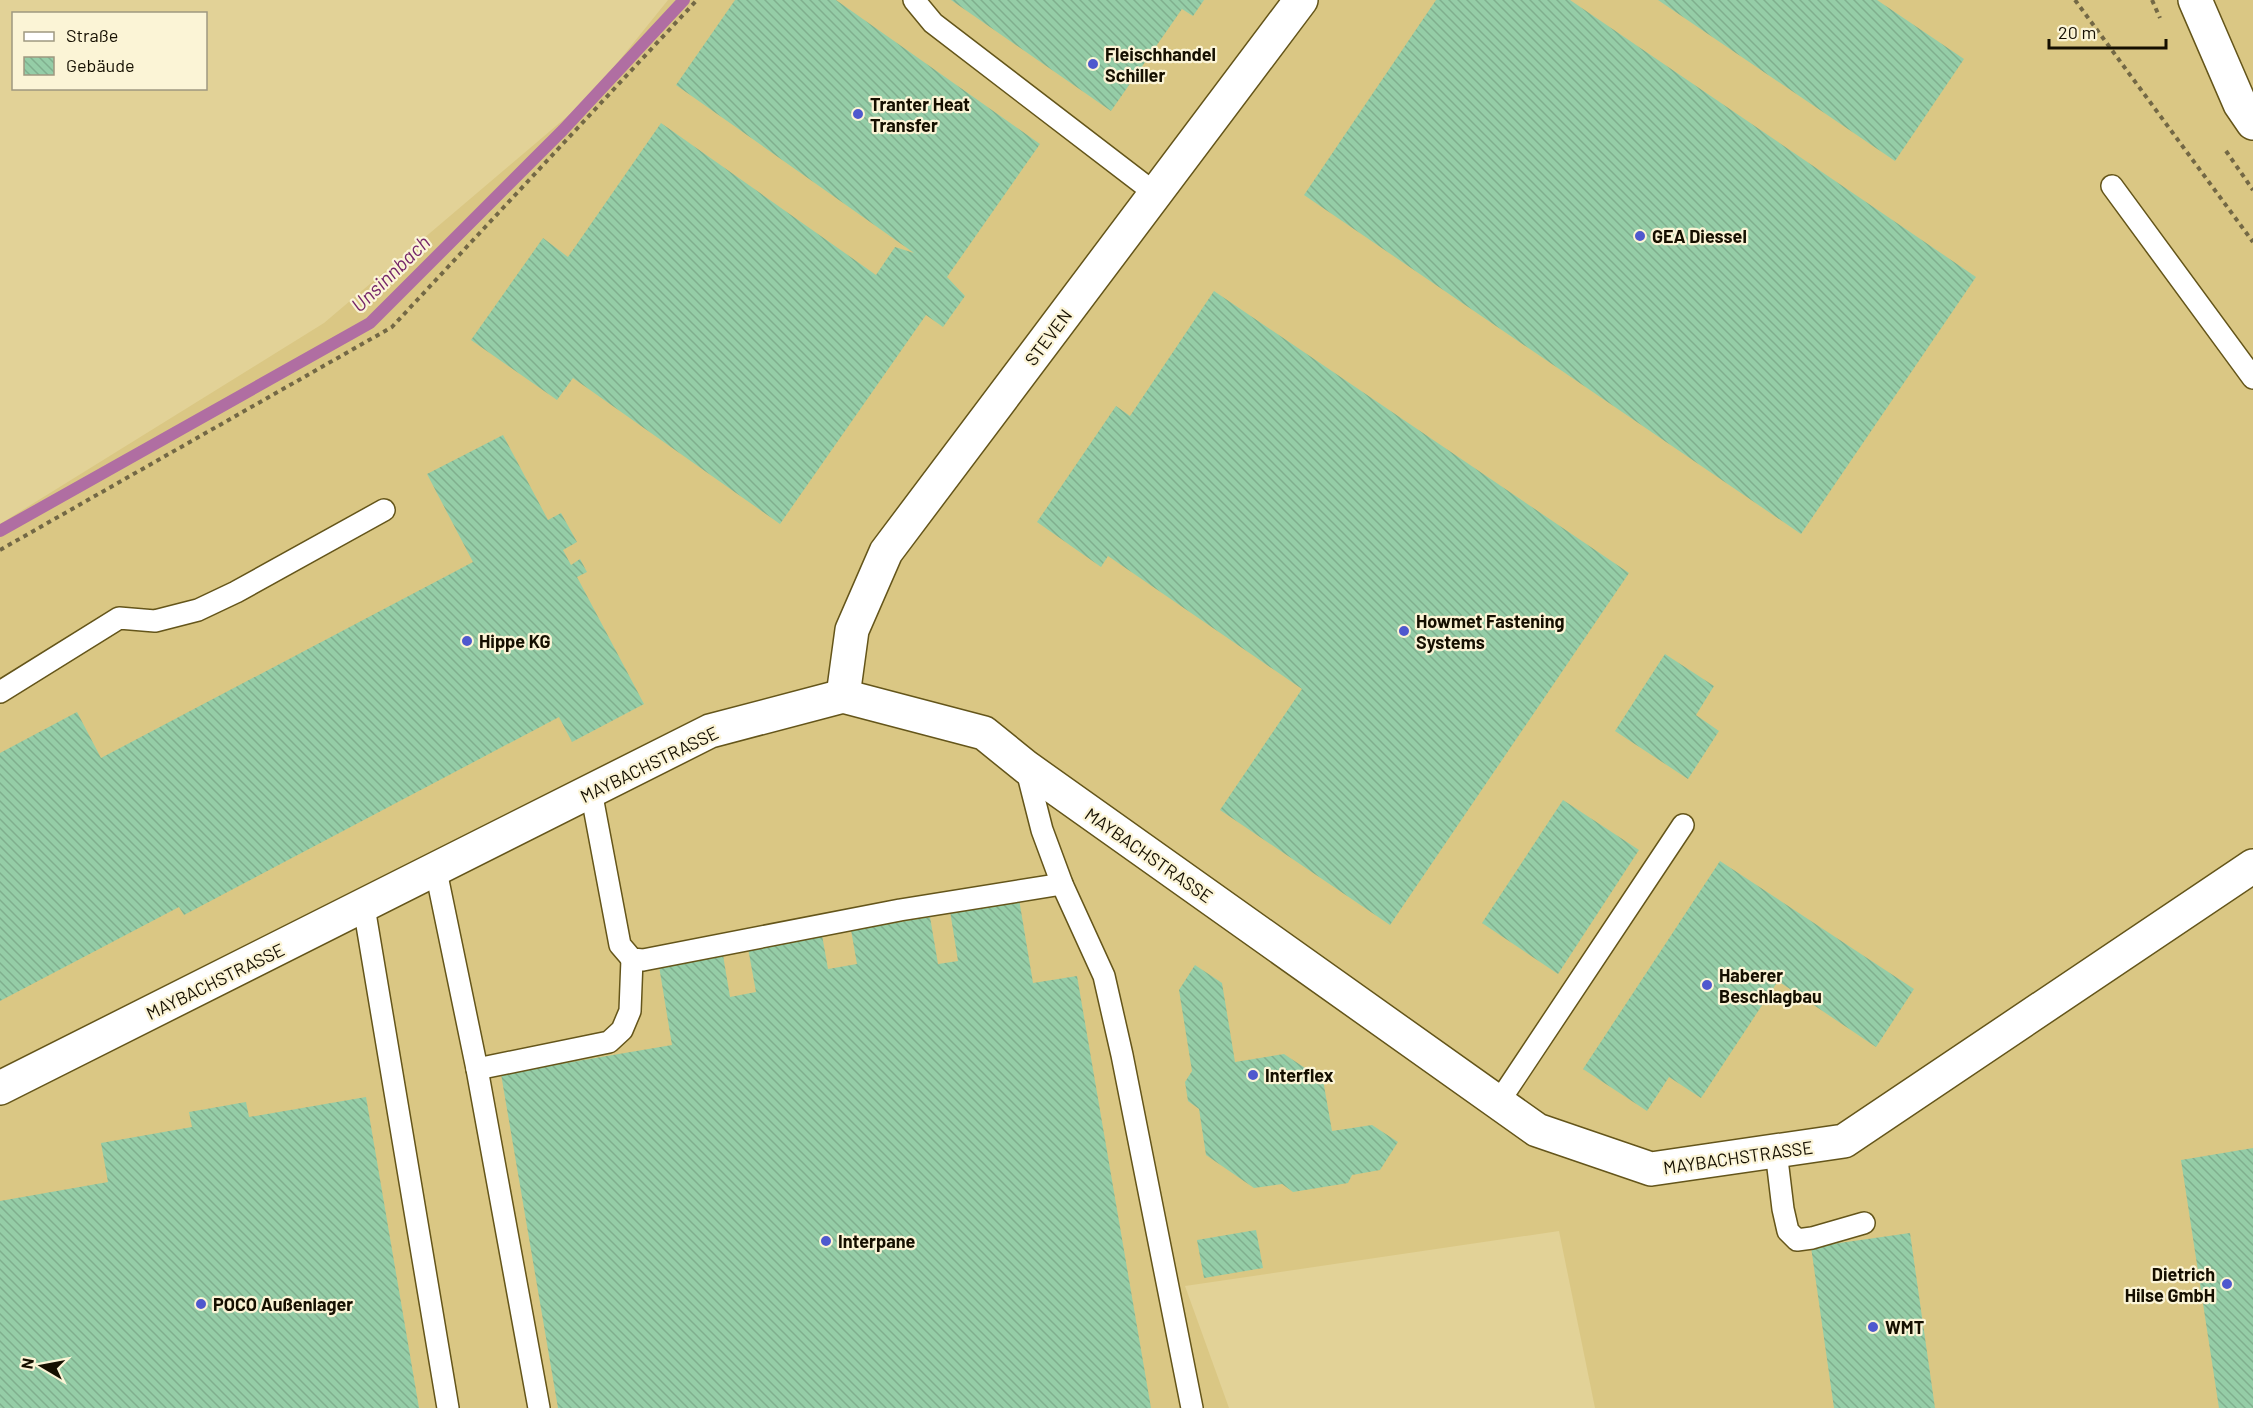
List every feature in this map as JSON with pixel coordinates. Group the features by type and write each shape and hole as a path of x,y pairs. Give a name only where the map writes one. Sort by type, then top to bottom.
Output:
{"street":[{"name":"STEVEN","path":"843,696 852,630 886,552 1301,0"},
{"path":"2195,0 2240,104 2253,123"},
{"name":"MAYBACHSTRASSE","path":"0,1088 436,871 710,731 843,696 984,733 1026,768 1537,1130 1651,1169 1844,1141 2253,866"}],"lane":[{"path":"915,0 933,23 1156,194"},
{"path":"2112,186 2253,378"},
{"path":"0,692 119,618 154,621 198,610 236,592 384,510"},
{"path":"1026,768 1042,830 1062,884 1104,976 1122,1055 1192,1408"},
{"path":"477,1069 609,1041 622,1030 630,1011 632,959 620,945 591,791"},
{"path":"1498,1103 1683,825"},
{"path":"436,871 477,1069 539,1408"},
{"path":"632,959 643,960 900,910 1062,884"},
{"path":"364,907 448,1408"},
{"path":"1776,1151 1788,1231 1797,1240 1864,1224"}],"path":[{"path":"0,550 392,327 697,0"},
{"path":"2075,0 2253,242"}],"shaded area":[{"path":"668,0 2253,0 2253,1408 1595,1408 1559,1231 1185,1286 1229,1408 0,1408 0,524 324,323 589,98"}],"building":[{"path":"735,0 836,0 1040,144 947,277 965,296 943,327 926,315 780,524 573,378 557,400 471,340 543,238 568,257 661,123 876,275 895,247 914,253 676,85"},
{"name":"Fleischhandel Schiller","path":"951,0 1204,0 1193,16 1182,9 1111,111"},
{"name":"GEA Diessel","path":"1436,0 1570,0 1976,277 1801,534 1304,195"},
{"path":"1658,0 1877,0 1964,59 1895,161"},
{"name":"Howmet Fastening Systems","path":"1214,291 1629,573 1390,925 1220,810 1302,689 1108,556 1101,567 1037,522 1116,406 1130,416"},
{"name":"Hippe KG","path":"503,435 548,520 561,513 577,542 563,550 571,565 580,559 587,572 577,577 644,704 572,742 559,717 184,915 179,907 0,1001 0,753 77,712 101,758 473,562 427,474"},
{"path":"1665,654 1714,686 1696,715 1719,731 1688,779 1615,731"},
{"path":"1563,800 1639,850 1558,974 1482,923"},
{"name":"Haberer Beschlagbau","path":"1720,861 1914,989 1876,1047 1778,981 1701,1098 1669,1077 1647,1111 1583,1069"},
{"name":"Interpane","path":"1019,899 1033,983 1077,976 1151,1408 558,1408 501,1074 672,1045 659,966 723,955 730,997 756,992 748,948 822,935 828,969 857,964 851,930 930,917 938,964 958,961 950,911"},
{"name":"Interflex","path":"1195,965 1222,983 1235,1062 1284,1054 1323,1080 1332,1131 1372,1125 1398,1142 1380,1170 1352,1175 1348,1183 1293,1192 1282,1184 1254,1188 1206,1155 1199,1109 1188,1101 1185,1082 1192,1071 1179,990"},
{"name":"POCO Außenlager","path":"366,1097 419,1408 0,1408 0,1201 108,1182 101,1143 192,1127 189,1112 246,1102 249,1117"},
{"name":"Dietrich Hilse GmbH","path":"2253,1148 2253,1408 2219,1408 2181,1160"},
{"path":"1256,1230 1263,1268 1204,1278 1197,1240"},
{"name":"WMT","path":"1910,1233 1935,1408 1834,1408 1811,1247"}],"waterway":[{"name":"Unsinnbach","path":"0,531 370,323 563,130 684,0"}],"place":[{"name":"Fleischhandel Schiller","path":"1093,64"},
{"name":"Tranter Heat Transfer","path":"858,114"},
{"name":"GEA Diessel","path":"1640,236"},
{"name":"Howmet Fastening Systems","path":"1404,631"},
{"name":"Hippe KG","path":"467,641"},
{"name":"Haberer Beschlagbau","path":"1707,985"},
{"name":"Interflex","path":"1253,1075"},
{"name":"Interpane","path":"826,1241"},
{"name":"Dietrich Hilse GmbH","path":"2227,1284"},
{"name":"POCO Außenlager","path":"201,1304"},
{"name":"WMT","path":"1873,1327"}]}
